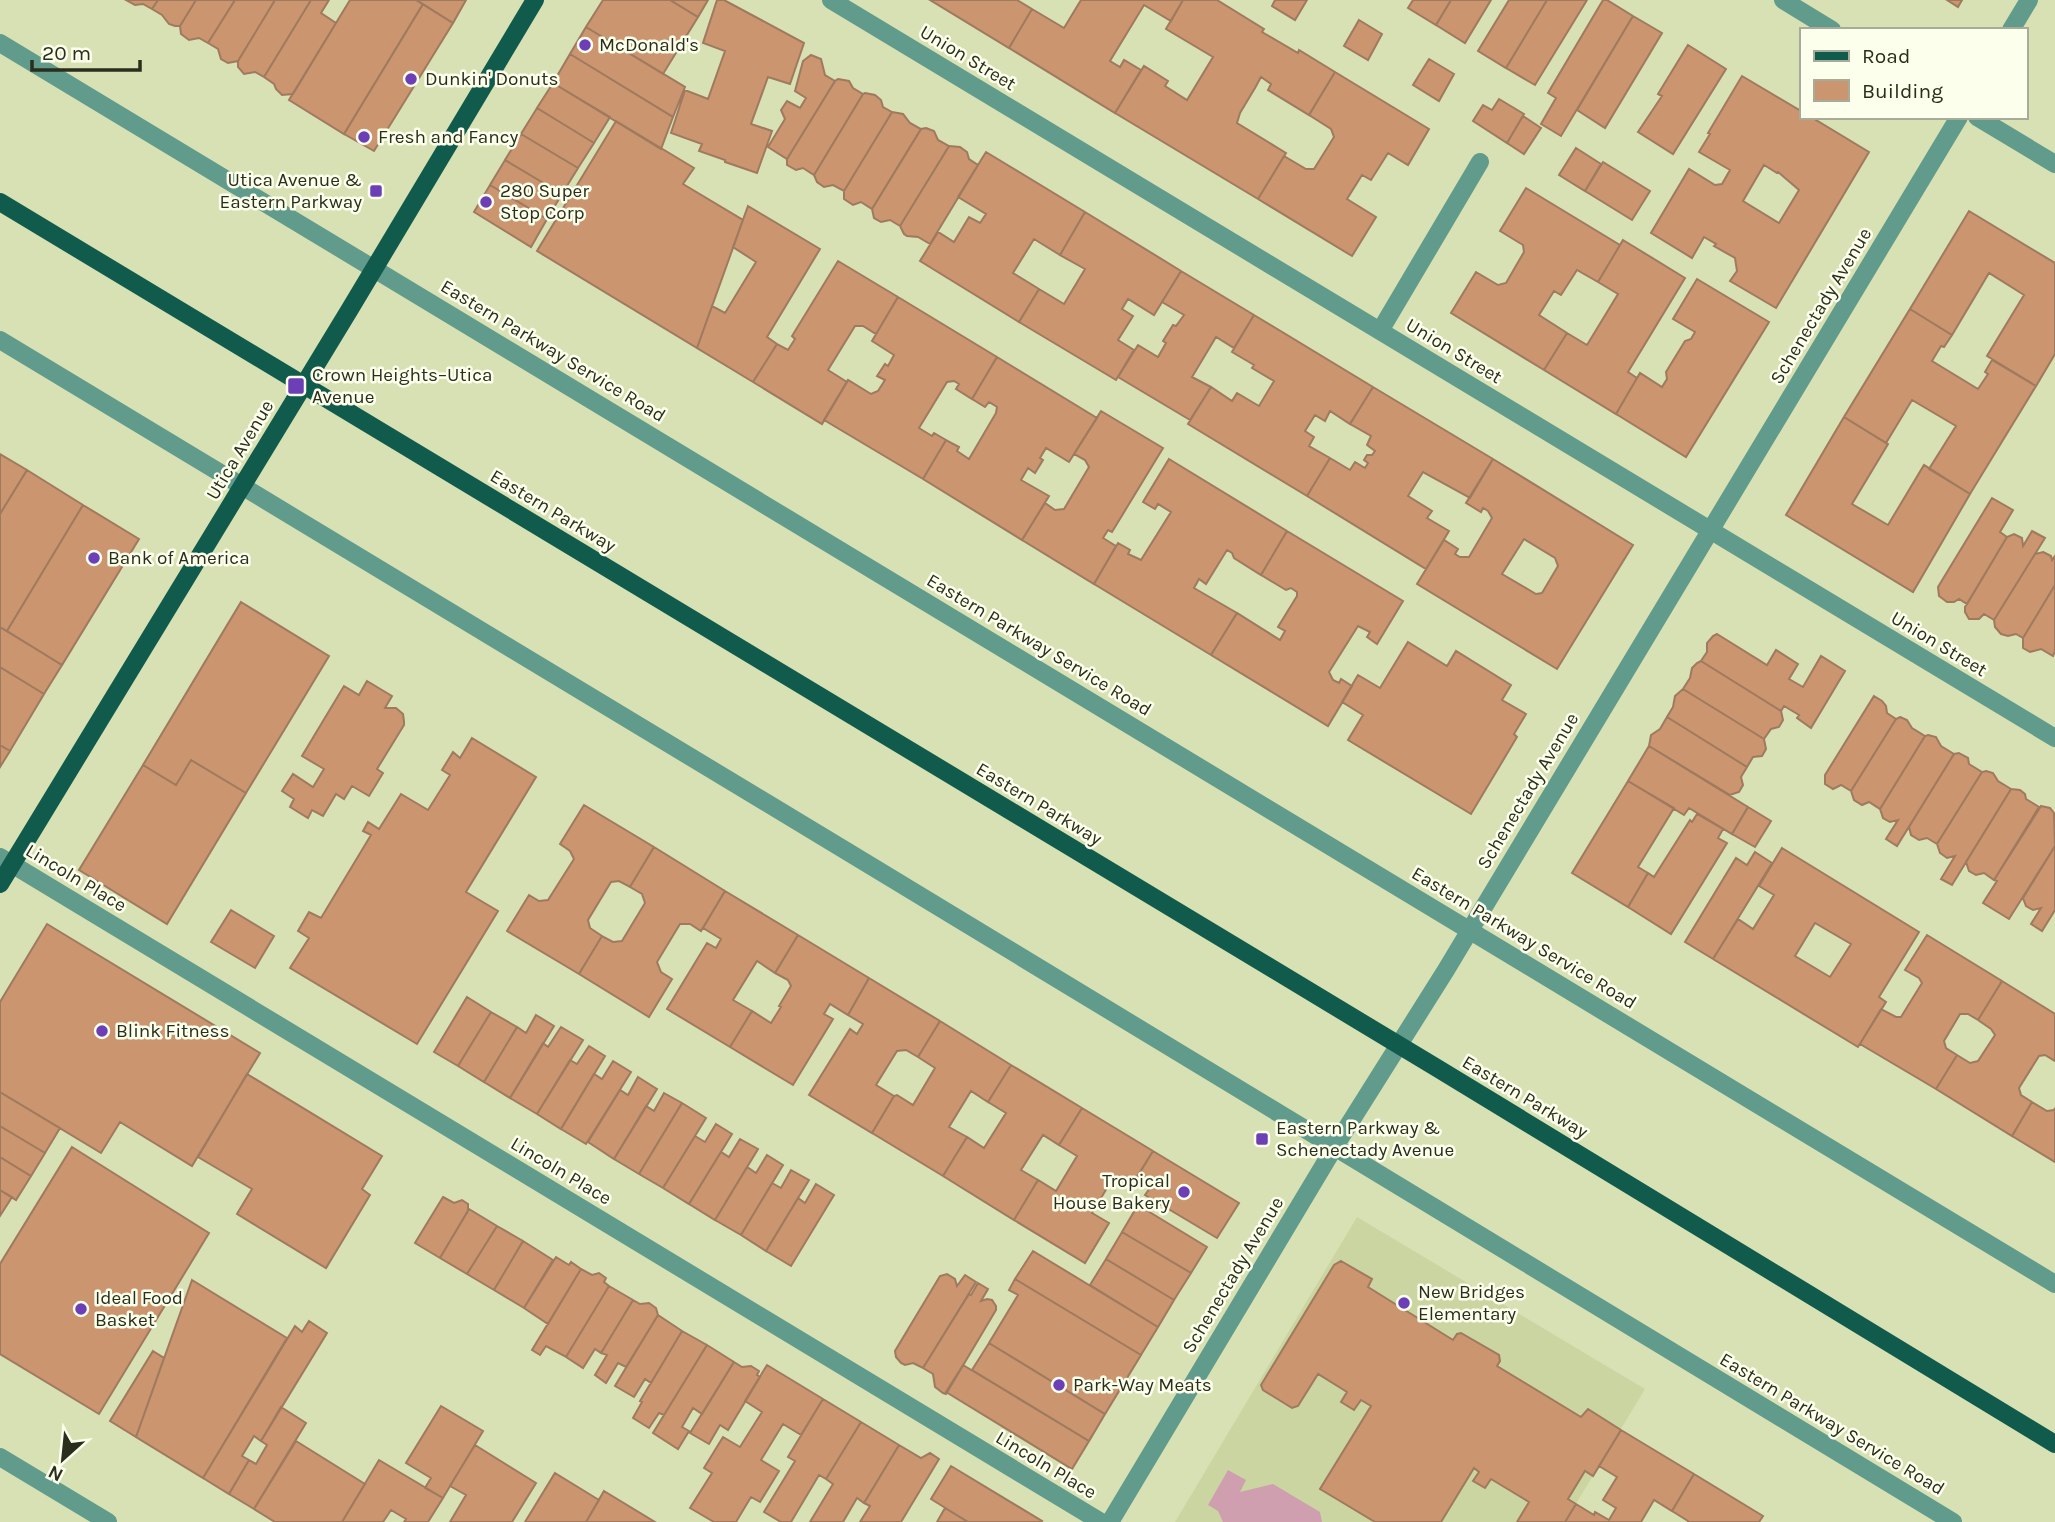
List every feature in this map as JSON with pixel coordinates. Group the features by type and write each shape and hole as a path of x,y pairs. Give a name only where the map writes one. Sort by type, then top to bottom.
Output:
{"main road":[{"name":"Utica Avenue","path":"0,884 6,860 243,486 535,0"},
{"name":"Eastern Parkway","path":"0,202 2055,1444"}],"street":[{"name":"Union Street","path":"831,0 2055,738"},
{"path":"1783,0 1829,28"},
{"path":"2012,28 2029,0"},
{"name":"Eastern Parkway Service Road","path":"0,43 2055,1284"},
{"name":"Schenectady Avenue","path":"1110,1522 1958,119"},
{"path":"1980,119 2055,164"},
{"path":"1380,331 1480,162"},
{"name":"Eastern Parkway Service Road","path":"0,340 1953,1522"},
{"name":"Lincoln Place","path":"6,860 1101,1522"},
{"path":"0,1457 108,1522"}],"shaded area":[{"name":"New Bridges Elementary","path":"1357,1217 1645,1389 1565,1522 1175,1522"},
{"path":"1228,1470 1246,1480 1240,1492 1273,1484 1320,1512 1322,1522 1223,1522 1218,1511 1208,1505"}],"building":[{"path":"126,0 158,0 152,9"},
{"path":"158,0 196,0 180,26 175,26 152,9"},
{"path":"196,0 235,0 208,43 199,38 189,40 181,34 180,26"},
{"path":"235,0 275,0 238,61 228,63 221,59 218,49 208,43"},
{"path":"275,0 311,0 264,77 255,72 244,74 238,67 238,61"},
{"path":"311,0 329,0 321,13 336,23 293,94 282,95 274,84 264,77"},
{"path":"350,0 416,0 423,4 344,134 289,100"},
{"path":"416,0 466,0 453,23"},
{"path":"603,0 670,0 698,17 663,74 586,27"},
{"path":"670,0 708,0 698,17"},
{"path":"717,0 724,0 804,43 790,84 768,77 751,124 772,131 757,173 699,151 702,144 671,133 685,90 708,99 725,51 703,43"},
{"path":"930,0 1017,0 1032,9 1009,48"},
{"path":"1081,0 1183,0 1171,21 1144,5 1110,61 1120,67 1124,60 1141,70 1115,113 1009,48 1032,9 1064,28"},
{"path":"1183,0 1217,0 1264,29 1262,32 1335,72 1309,115 1268,90 1271,84 1261,77 1237,123 1286,153 1258,199 1115,113 1144,66 1168,81 1165,86 1187,100 1213,57 1166,29"},
{"path":"1275,0 1307,0 1295,20 1272,6"},
{"path":"1413,0 1451,0 1436,25 1408,8"},
{"path":"1451,0 1491,0 1465,43 1436,25"},
{"path":"1509,0 1547,0 1506,68 1478,51"},
{"path":"1547,0 1587,0 1535,85 1506,68"},
{"path":"1603,0 1633,16 1561,136 1541,124 1556,98 1548,93"},
{"path":"1947,0 1962,0 1958,7"},
{"path":"423,4 453,23 374,151 344,134"},
{"path":"1633,16 1662,33 1605,128 1577,110"},
{"path":"1359,20 1382,34 1368,60 1344,46"},
{"path":"586,27 685,87 673,117 570,54"},
{"path":"1688,45 1726,69 1673,154 1638,132 1662,96 1658,94"},
{"path":"570,54 673,117 661,149 553,83"},
{"path":"811,55 821,59 825,75 835,81 787,159 768,147 785,119 781,110 787,101 800,108 806,98 795,91 803,61"},
{"path":"1429,59 1454,74 1439,101 1413,85"},
{"path":"1335,72 1429,129 1408,165 1388,153 1371,180 1362,175 1347,199 1376,217 1352,256 1258,199 1284,156 1306,169 1314,169 1334,137 1331,129 1309,115"},
{"path":"1742,76 1800,110 1800,119 1814,119 1869,152 1776,308 1730,281 1737,271 1735,258 1714,246 1716,244 1704,237 1692,258 1651,233 1689,169 1715,185 1722,184 1730,170 1699,152 1710,134 1708,133","holes":["1764,165 1778,172 1799,190 1779,223 1743,201"]},
{"path":"838,79 849,81 853,88 863,94 814,175 803,168 796,170 787,165 787,159"},
{"path":"553,83 610,117 594,143 537,108"},
{"path":"865,93 875,95 881,100 883,107 892,112 844,191 833,185 824,187 817,182 814,175"},
{"path":"1499,99 1524,114 1507,143 1473,121 1483,105 1492,110"},
{"path":"537,108 594,143 578,168 521,134"},
{"path":"892,112 903,114 910,123 921,129 872,209 861,202 853,205 844,199 844,191"},
{"path":"1523,116 1541,128 1524,154 1507,143"},
{"path":"616,121 694,168 683,184 743,220 697,348 537,251"},
{"path":"921,129 934,131 938,140 949,146 900,226 890,220 881,222 874,218 872,209"},
{"path":"521,134 578,168 562,194 505,160"},
{"path":"949,146 960,147 967,152 969,159 978,165 930,244 918,237 907,236 900,226"},
{"path":"1576,148 1601,164 1585,191 1559,175"},
{"path":"986,152 1085,212 1060,255 1034,239 1013,273 1039,289 1019,322 920,261 938,232 954,242 969,217 980,223 986,214 958,197"},
{"path":"505,160 562,194 547,219 490,185"},
{"path":"1603,162 1650,191 1632,220 1585,191"},
{"path":"490,185 547,219 531,247 474,212"},
{"path":"1526,188 1620,245 1598,282 1577,270 1561,295 1554,291 1539,315 1567,333 1544,370 1451,313 1476,272 1498,285 1506,283 1524,252 1523,245 1500,231"},
{"path":"748,206 820,249 767,337 777,344 753,382 697,348 712,306 725,313 756,262 733,247"},
{"path":"1969,211 2055,263 2055,354 2036,386 1987,356 2024,295 1989,273 1952,335 1910,309"},
{"path":"1085,212 1181,271 1154,315 1128,299 1122,309 1133,316 1118,340 1134,350 1116,380 1019,322 1039,289 1064,304 1085,269 1060,255"},
{"path":"1623,240 1685,278 1628,372 1637,378 1616,414 1544,370 1567,333 1587,345 1618,294 1598,282"},
{"path":"838,261 898,297 876,334 863,326 855,326 828,370 847,382 822,424 753,382 777,344 788,350 795,339 792,336"},
{"path":"1181,271 1254,315 1234,348 1216,337 1192,377 1211,387 1190,420 1118,377 1138,345 1158,357 1166,343 1163,341 1173,325 1176,326 1184,315 1162,302"},
{"path":"1697,279 1769,322 1686,457 1616,414 1640,373 1662,387 1667,379 1666,372 1685,341 1691,339 1695,332 1673,319"},
{"path":"898,297 997,357 972,399 956,389 959,384 954,381 947,382 919,428 946,440 923,479 824,420 848,380 871,394 878,391 885,380 877,376 885,364 888,366 894,355 872,341"},
{"path":"1910,309 1952,335 1932,361 1978,389 1988,374 1985,372 1992,360 2036,386 1970,494 1929,469 1956,426 1912,400 1886,443 1844,417"},
{"path":"1254,315 1373,387 1350,424 1330,411 1325,421 1315,415 1305,431 1314,437 1309,446 1330,458 1307,496 1188,424 1211,387 1232,401 1237,393 1259,406 1274,381 1232,352"},
{"path":"997,357 1097,418 1069,462 1046,448 1035,473 1028,468 1021,480 1049,496 1022,540 923,479 946,440 959,447 957,451 969,459 996,413 997,407 989,402 985,407 972,399"},
{"path":"1373,387 1493,459 1470,498 1423,472 1408,496 1432,511 1427,518 1449,531 1426,569 1307,496 1330,458 1350,470 1355,462 1365,468 1368,463 1364,460 1375,451 1367,445 1371,436 1350,424"},
{"path":"1101,411 1163,448 1112,532 1108,530 1103,538 1116,546 1094,584 1022,540 1045,503 1055,510 1064,509 1089,467 1085,460 1074,454"},
{"path":"1844,417 1888,444 1852,504 1888,525 1924,465 1970,494 1913,592 1786,515"},
{"path":"0,454 27,470 0,514"},
{"path":"1169,459 1287,531 1261,575 1234,558 1227,550 1206,584 1199,579 1194,588 1237,613 1211,655 1094,584 1118,543 1130,550 1128,554 1141,560 1171,512 1158,504 1155,509 1143,502"},
{"path":"1493,459 1633,545 1557,669 1417,584 1444,540 1458,549 1455,554 1469,557 1492,518 1483,508 1481,512 1466,503","holes":["1524,539 1555,558 1558,566 1542,593 1536,594 1502,574"]},
{"path":"27,470 83,505 7,631 0,627 0,514"},
{"path":"1992,498 2013,510 2000,532 2007,537 1967,604 1959,599 1947,602 1939,596 1938,587"},
{"path":"83,505 139,539 62,665 7,631"},
{"path":"1287,531 1403,601 1377,644 1367,637 1370,632 1358,626 1329,672 1333,680 1339,683 1341,679 1352,686 1328,726 1211,655 1237,613 1280,640 1285,631 1278,627 1297,592 1291,588 1286,590 1261,575"},
{"path":"2032,531 2045,538 1994,620 1984,614 1979,619 1969,619 1965,607 2007,537 2014,534 2022,538 2023,546"},
{"path":"2043,552 2051,556 2052,560 2055,556 2055,585 2023,638 2016,634 2001,634 1995,627 1994,620 2035,554"},
{"path":"2055,585 2055,651 2053,656 2041,649 2030,652 2023,648 2023,638"},
{"path":"241,602 329,656 246,793 191,760 176,785 143,765"},
{"path":"0,627 62,665 44,694 0,667"},
{"path":"1717,634 1767,665 1776,650 1798,664 1789,679 1803,687 1821,656 1845,671 1811,728 1797,718 1799,715 1784,706 1781,711 1701,661 1707,652 1707,643"},
{"path":"1408,642 1447,666 1456,651 1511,685 1502,700 1526,714 1514,734 1517,737 1471,814 1348,740 1363,715 1342,702 1358,675 1380,688"},
{"path":"1701,661 1781,711 1783,720 1779,727 1771,729 1764,739 1683,689 1690,678 1692,668"},
{"path":"0,667 44,694 10,751 0,745"},
{"path":"367,681 392,696 385,708 396,708 403,714 404,725 377,769 383,773 369,796 352,786 344,799 336,794 323,816 312,810 308,818 290,807 294,799 282,791 293,774 313,787 324,769 302,756 344,686 359,695"},
{"path":"1683,689 1764,739 1766,749 1762,756 1753,757 1747,767 1667,717 1675,696"},
{"path":"1874,696 1886,706 1887,713 1896,719 1851,791 1841,785 1833,789 1825,784 1825,775"},
{"path":"1667,717 1747,767 1741,777 1743,785 1739,792 1730,795 1649,746 1651,735 1660,729"},
{"path":"1900,717 1925,736 1880,809 1869,802 1862,805 1854,800 1851,791 1896,719"},
{"path":"1928,735 1936,737 1941,746 1954,754 1897,846 1886,839 1898,820 1890,822 1883,818 1880,809"},
{"path":"472,738 536,777 466,892 498,911 417,1044 290,968 309,938 298,931 309,912 321,918 371,835 363,831 368,822 379,829 401,794 428,810 450,775 442,770 453,752 460,758"},
{"path":"0,745 10,751 0,767"},
{"path":"1649,746 1748,807 1732,834 1689,808 1684,815 1628,781"},
{"path":"1959,753 1968,758 1969,764 1982,772 1937,844 1927,838 1919,840 1911,835 1909,827 1954,754"},
{"path":"191,760 246,793 167,924 79,870 143,765 176,785"},
{"path":"1982,772 1993,773 1998,781 2011,789 1952,885 1941,879 1955,856 1947,858 1940,853 1937,844"},
{"path":"1628,781 1674,808 1638,867 1648,873 1628,907 1572,873"},
{"path":"2011,789 2020,790 2026,799 2039,807 1994,880 1984,873 1976,875 1969,871 1966,862"},
{"path":"584,805 654,847 630,887 619,881 611,882 588,920 590,928 602,936 579,974 507,931 529,895 539,901 548,900 574,859 570,851 560,844"},
{"path":"2041,806 2050,808 2054,813 2055,846 2009,919 1983,903 1997,881 1994,880"},
{"path":"1748,807 1771,821 1755,847 1732,834"},
{"path":"1697,814 1723,829 1718,838 1727,843 1671,934 1628,907 1648,873 1654,877 1690,820 1692,822"},
{"path":"2055,846 2055,910 2042,931 2031,924 2041,908 2033,910 2026,906 2023,898"},
{"path":"654,847 725,891 701,931 690,924 680,924 657,962 661,972 672,979 649,1017 579,974 602,936 613,942 622,941 645,903 642,894 630,887"},
{"path":"1782,848 1919,932 1879,997 1886,1002 1858,1047 1713,959 1738,919 1753,929 1774,895 1759,886","holes":["1815,923 1851,944 1830,977 1795,956"]},
{"path":"1755,852 1772,863 1713,959 1685,942 1736,858 1747,865"},
{"path":"725,891 798,935 775,973 757,961 733,1000 752,1011 730,1047 667,1009 707,943 716,948 721,939 703,928"},
{"path":"231,910 274,936 255,968 211,942"},
{"path":"47,924 260,1053 192,1166 120,1122 101,1153 0,1092 0,1002"},
{"path":"798,935 869,978 848,1015 830,1004 824,1014 833,1019 793,1085 730,1047 752,1011 771,1023 781,1007 779,1006 791,986 788,980 775,973"},
{"path":"1927,935 2002,981 1978,1020 1968,1014 1960,1014 1944,1041 1946,1048 1957,1055 1936,1089 1860,1044 1881,1009 1901,1017 1922,983 1919,978 1905,970"},
{"path":"869,978 940,1021 918,1057 906,1050 897,1051 876,1085 894,1096 872,1133 809,1095 850,1029 857,1034 863,1024 848,1015"},
{"path":"2002,981 2055,1014 2055,1061 2045,1055 2039,1056 2019,1088 2021,1095 2032,1102 2012,1136 1936,1089 1957,1055 1970,1063 1978,1061 1995,1035 1978,1020"},
{"path":"467,997 491,1012 458,1066 434,1052"},
{"path":"491,1012 517,1027 484,1082 458,1066"},
{"path":"536,1015 554,1026 510,1098 484,1082 517,1027 526,1033"},
{"path":"940,1021 1011,1065 988,1102 971,1091 949,1127 967,1137 943,1176 872,1133 894,1096 897,1095 913,1105 935,1068 918,1057"},
{"path":"561,1027 583,1040 537,1114 510,1098 543,1043 548,1047"},
{"path":"589,1046 605,1056 561,1129 537,1114 570,1060 577,1064"},
{"path":"613,1061 631,1072 586,1144 561,1129 594,1074 602,1079"},
{"path":"1011,1065 1082,1108 1059,1145 1043,1135 1021,1170 1038,1180 1014,1220 943,1176 967,1137 984,1148 1006,1113 988,1102"},
{"path":"247,1074 382,1156 362,1189 370,1195 326,1268 237,1214 252,1189 198,1157"},
{"path":"638,1077 657,1089 614,1159 588,1142 620,1090 628,1095"},
{"path":"0,1092 60,1128 45,1153 0,1126"},
{"path":"664,1093 682,1103 639,1174 614,1159 646,1106 654,1111"},
{"path":"2032,1102 2047,1111 2055,1108 2055,1162 2012,1136"},
{"path":"682,1103 706,1118 663,1188 639,1174"},
{"path":"1082,1108 1153,1151 1130,1188 1113,1178 1092,1213 1109,1223 1085,1263 1014,1220 1038,1180 1056,1191 1077,1156 1059,1145"},
{"path":"716,1124 732,1134 689,1204 663,1188 695,1136 705,1142"},
{"path":"0,1126 45,1153 31,1176 0,1157"},
{"path":"740,1139 758,1149 715,1220 689,1204 721,1152 729,1157"},
{"name":"Ideal Food Basket","path":"72,1147 209,1233 99,1414 0,1354 0,1264"},
{"name":"Tropical House Bakery","path":"1153,1151 1239,1203 1217,1238 1145,1195 1150,1188 1136,1179"},
{"path":"767,1155 783,1165 741,1235 715,1220 747,1167 756,1173"},
{"path":"0,1157 31,1176 16,1200 0,1190"},
{"path":"791,1170 809,1180 766,1251 741,1235 772,1183 781,1188"},
{"path":"816,1184 834,1195 791,1266 766,1251 798,1198 805,1203"},
{"path":"0,1190 12,1197 0,1216"},
{"path":"443,1197 454,1203 462,1200 468,1204 468,1211 440,1258 415,1243"},
{"path":"1138,1205 1207,1247 1191,1273 1122,1232"},
{"path":"469,1209 497,1226 467,1274 440,1258"},
{"path":"497,1226 523,1241 494,1290 467,1274"},
{"path":"1122,1232 1191,1273 1174,1300 1106,1259"},
{"path":"523,1241 553,1260 524,1308 494,1290"},
{"path":"1033,1251 1158,1327 1141,1355 1015,1279"},
{"path":"556,1257 581,1269 548,1324 524,1308"},
{"path":"1106,1259 1174,1300 1158,1327 1090,1285"},
{"path":"1341,1261 1372,1279 1368,1287 1453,1340 1461,1333 1499,1355 1497,1366 1581,1417 1588,1409 1621,1430 1593,1476 1585,1471 1568,1499 1576,1504 1565,1522 1517,1522 1529,1502 1491,1479 1485,1488 1473,1481 1479,1472 1474,1468 1441,1522 1375,1522 1320,1489 1371,1406 1361,1400 1354,1410 1341,1402 1347,1392 1318,1374 1298,1406 1292,1408 1263,1390 1261,1385 1334,1265"},
{"path":"581,1269 592,1275 599,1273 606,1278 604,1282 609,1286 566,1357 546,1346 540,1355 532,1350"},
{"path":"947,1274 955,1279 957,1286 965,1275 976,1282 923,1368 913,1363 905,1365 896,1357 895,1351 940,1276"},
{"path":"1015,1279 1141,1355 1105,1414 989,1343 1018,1295 1009,1290"},
{"path":"192,1280 287,1338 203,1478 136,1437"},
{"path":"978,1283 988,1289 981,1301 992,1300 996,1310 946,1394 935,1387 933,1374 923,1368"},
{"path":"609,1286 633,1300 601,1353 595,1349 583,1368 566,1357"},
{"path":"633,1300 640,1304 649,1303 656,1308 658,1315 626,1367 618,1363 606,1383 595,1375 607,1355 601,1353"},
{"path":"658,1315 682,1331 651,1383 645,1379 634,1397 615,1386"},
{"path":"309,1321 327,1333 261,1441 254,1436 242,1456 249,1460 229,1494 203,1478 295,1326 302,1332"},
{"path":"682,1331 707,1345 664,1415 659,1413 649,1428 633,1418 642,1402 640,1401"},
{"path":"989,1343 1105,1414 1089,1441 972,1370"},
{"path":"707,1345 734,1362 702,1414 693,1408 682,1427 689,1431 678,1449 653,1433"},
{"path":"153,1351 164,1358 136,1437 110,1421"},
{"path":"734,1362 742,1367 751,1366 759,1371 757,1375 760,1377 728,1430 720,1425 709,1444 690,1433"},
{"path":"767,1365 823,1399 801,1435 783,1424 761,1460 779,1471 760,1502 751,1497 736,1522 714,1522 690,1508 712,1473 704,1468 723,1437 740,1447 762,1412 745,1401"},
{"path":"963,1365 1089,1441 1072,1469 946,1392"},
{"path":"823,1399 861,1422 826,1479 819,1475 791,1522 781,1522 764,1512 795,1461 788,1457"},
{"path":"441,1406 483,1431 443,1498 425,1488 431,1478 406,1463"},
{"path":"281,1407 306,1423 254,1509 229,1494 249,1460 256,1464 267,1445 261,1441"},
{"path":"861,1422 899,1445 864,1503 857,1498 843,1522 810,1522 833,1484 826,1479"},
{"path":"1621,1430 1694,1474 1672,1511 1654,1500 1641,1522 1565,1522 1576,1504 1609,1520 1616,1508 1603,1500 1617,1477 1599,1466"},
{"path":"296,1441 365,1484 342,1522 275,1522 254,1509"},
{"path":"475,1445 536,1483 512,1522 450,1522 466,1495 450,1486"},
{"path":"899,1445 921,1458 930,1453 939,1459 901,1522 860,1522 870,1506 864,1503"},
{"path":"379,1460 443,1498 428,1522 404,1522 406,1519 391,1510 383,1522 342,1522"},
{"path":"951,1466 1042,1521 968,1522 931,1499"},
{"path":"555,1473 599,1500 586,1522 525,1522"},
{"path":"1694,1474 1763,1516 1759,1522 1688,1522 1672,1511"},
{"path":"604,1491 655,1522 586,1522"},
{"path":"945,1508 968,1522 937,1522"}],"place":[{"name":"McDonald's","path":"585,45"},
{"name":"Dunkin' Donuts","path":"411,79"},
{"name":"Fresh and Fancy","path":"364,137"},
{"name":"Utica Avenue & Eastern Parkway","path":"376,191"},
{"name":"280 Super Stop Corp","path":"486,202"},
{"name":"Crown Heights–Utica Avenue","path":"296,386"},
{"name":"Bank of America","path":"94,558"},
{"name":"Blink Fitness","path":"102,1031"},
{"name":"Eastern Parkway & Schenectady Avenue","path":"1262,1139"},
{"name":"Tropical House Bakery","path":"1184,1192"},
{"name":"New Bridges Elementary","path":"1404,1303"},
{"name":"Ideal Food Basket","path":"81,1309"},
{"name":"Park-Way Meats","path":"1059,1385"}]}
